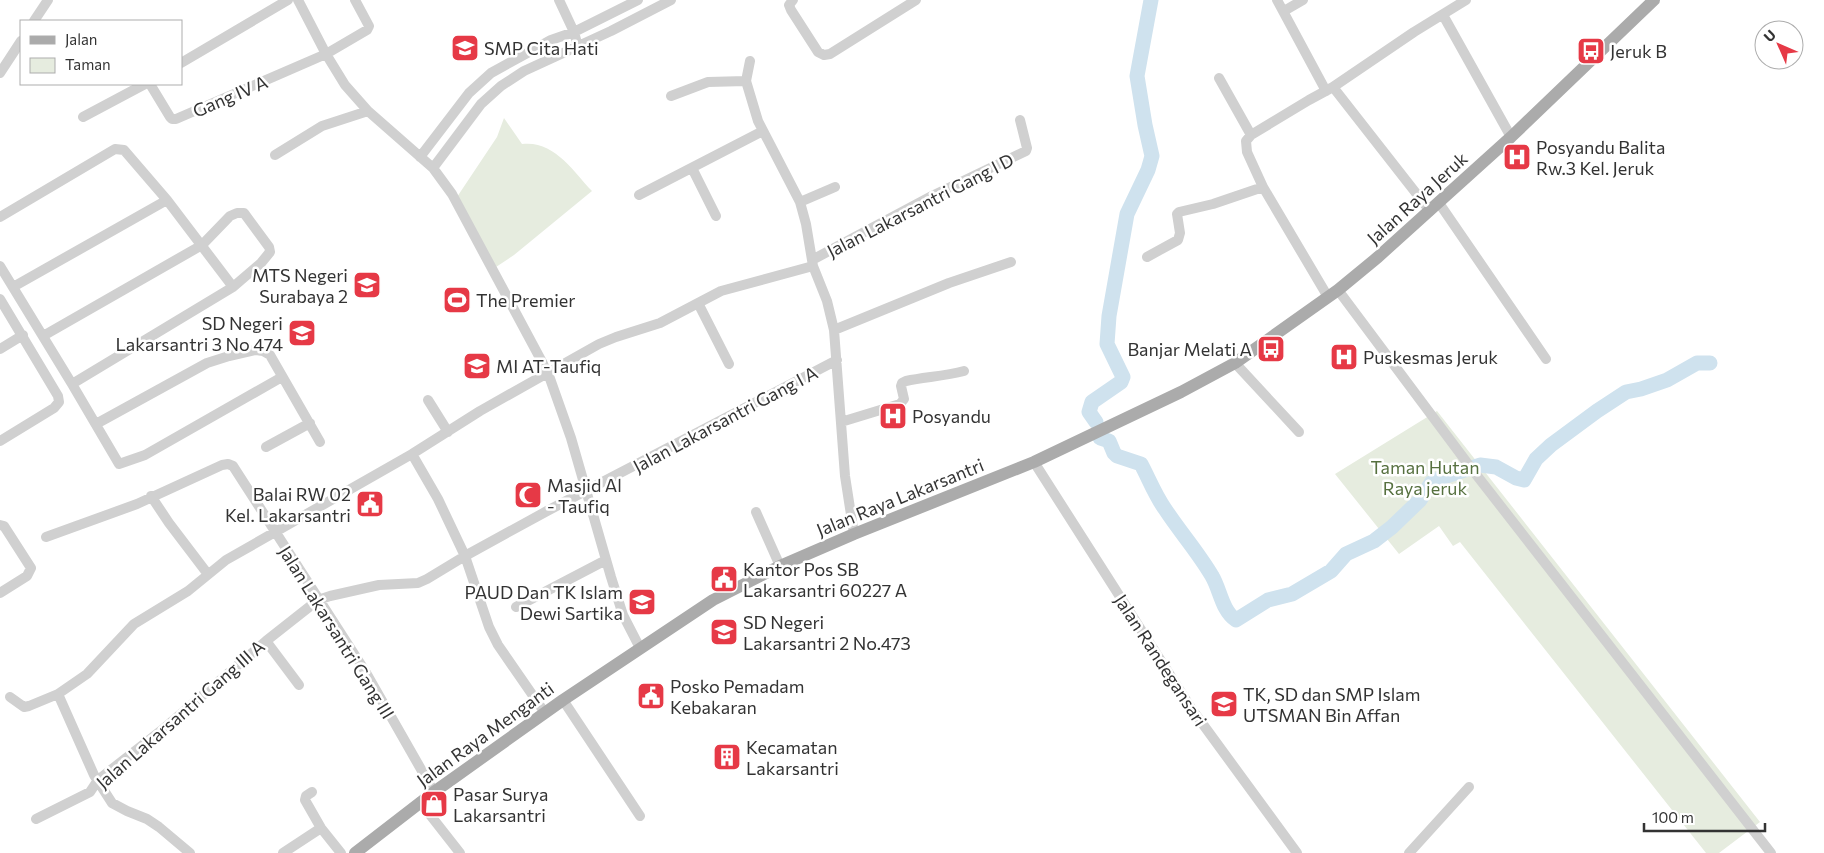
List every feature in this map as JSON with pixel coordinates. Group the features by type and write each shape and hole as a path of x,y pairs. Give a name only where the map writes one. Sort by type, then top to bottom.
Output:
{"main road":[{"name":"Jalan Raya Jeruk","path":"1181,392 1235,363 1333,294 1435,207 1654,0"},
{"name":"Jalan Raya Lakarsantri","path":"640,648 713,600 780,566 854,534 1034,462 1181,392"},
{"name":"Jalan Raya Menganti","path":"355,853 420,802 640,648"}],"street":[{"path":"35,20 48,0"},
{"path":"182,62 288,0"},
{"path":"298,0 326,54 345,85 368,111 433,168 452,194 548,373 571,438 623,615 640,648"},
{"path":"326,54 367,30 369,26 355,0"},
{"path":"559,0 574,32 578,46"},
{"path":"420,157 469,93 490,73 552,40 574,32 638,0"},
{"path":"433,168 481,104 501,86 524,71 671,0"},
{"path":"793,0 790,5 791,10 818,52 824,56 916,0"},
{"path":"1277,0 1330,89 1435,207 1546,359"},
{"path":"1284,11 1303,0"},
{"path":"1466,0 1341,80 1330,89 1251,135 1246,141 1247,152 1263,187 1333,294 1771,853"},
{"path":"1443,15 1511,137"},
{"path":"0,73 20,43"},
{"name":"Gang IV A","path":"151,85 170,117 176,119 326,54"},
{"path":"750,61 746,81 758,121 800,202 806,224 812,263 827,300 834,330 845,476 854,534"},
{"path":"1219,78 1251,135"},
{"path":"671,96 708,82 746,81"},
{"path":"83,117 143,85"},
{"path":"275,155 322,126 368,111"},
{"name":"Jalan Lakarsantri Gang I D","path":"812,263 932,196 1026,152 1027,148 1020,120"},
{"path":"639,195 763,131"},
{"path":"0,217 115,148 124,150 167,200 233,287"},
{"path":"692,168 716,216"},
{"path":"800,202 835,187"},
{"path":"1147,257 1178,240 1180,233 1177,214 1179,212 1213,204 1263,187"},
{"path":"13,287 167,200"},
{"path":"43,336 202,245 230,216 237,213 244,213 269,247 268,256 233,287 72,384"},
{"path":"834,330 948,283 1011,262"},
{"path":"10,696 24,707 58,694 87,674 134,624 188,591 207,574 242,549 274,533 412,454 480,411 599,344 660,323 732,288 812,263"},
{"path":"0,266 119,464 145,455 282,377"},
{"path":"0,299 58,396 58,402 54,408 0,440"},
{"path":"698,303 729,364"},
{"path":"0,349 23,335"},
{"path":"96,424 207,363 256,350 270,355 320,442"},
{"name":"Jalan Lakarsantri Gang I A","path":"318,600 379,585 418,583 434,576 465,556 837,360"},
{"path":"1235,363 1299,432"},
{"path":"841,422 900,404 904,399 901,386 906,381 933,376 942,377 964,370"},
{"path":"428,400 448,432"},
{"path":"266,447 310,423"},
{"path":"412,454 438,499 465,556 489,627 498,645 545,713"},
{"name":"Jalan Randegansari","path":"1034,462 1187,702 1297,853"},
{"name":"Jalan Lakarsantri Gang III","path":"46,537 119,511 228,464 233,466 274,533 365,671 434,792"},
{"path":"151,496 207,574"},
{"path":"756,512 780,566"},
{"path":"0,525 4,526 31,568 27,576 0,593"},
{"path":"516,607 606,560"},
{"name":"Jalan Lakarsantri Gang III A","path":"36,819 90,792 98,780 162,730 266,641 318,600"},
{"path":"266,641 299,685"},
{"path":"58,694 98,780 112,803 127,812 147,819 190,853"},
{"path":"564,700 640,816"},
{"path":"1409,853 1469,787"},
{"path":"312,792 306,796 305,800 321,828 341,853"},
{"path":"420,802 460,853"},
{"path":"282,853 321,828"}],"green space":[{"path":"504,118 522,144 544,147 562,158 592,191 514,255 496,267 457,197 497,137"},
{"name":"Taman Hutan Raya jeruk","path":"1437,411 1760,822 1719,853 1706,853 1460,542 1453,546 1439,526 1399,554 1335,474"}],"waterway":[{"path":"1096,422 1089,412 1092,402 1121,382 1123,377 1107,344 1109,316 1127,214 1148,170 1152,156 1137,76 1151,0"},
{"path":"1098,432 1100,438 1109,441 1117,456 1141,464 1161,504 1207,567 1227,611 1236,620 1268,600 1292,594 1331,571 1346,554 1374,541 1392,527 1420,500 1431,483 1480,465 1496,467 1516,478 1524,480 1536,459 1551,445 1626,392 1667,380 1697,363 1710,363"}],"place":[{"name":"SMP Cita Hati","path":"465,48"},
{"name":"Jeruk B","path":"1591,51"},
{"name":"Posyandu Balita Rw.3 Kel. Jeruk","path":"1517,157"},
{"name":"MTS Negeri Surabaya 2","path":"367,285"},
{"name":"The Premier","path":"457,300"},
{"name":"SD Negeri Lakarsantri 3 No 474","path":"302,333"},
{"name":"Banjar Melati A","path":"1271,349"},
{"name":"Puskesmas Jeruk","path":"1344,357"},
{"name":"MI AT-Taufiq","path":"477,366"},
{"name":"Posyandu","path":"893,416"},
{"name":"Masjid Al - Taufiq","path":"528,495"},
{"name":"Balai RW 02 Kel. Lakarsantri","path":"370,504"},
{"name":"Kantor Pos SB Lakarsantri 60227 A","path":"724,579"},
{"name":"PAUD Dan TK Islam Dewi Sartika","path":"642,602"},
{"name":"SD Negeri Lakarsantri 2 No.473","path":"724,632"},
{"name":"Posko Pemadam Kebakaran","path":"651,696"},
{"name":"TK, SD dan SMP Islam UTSMAN Bin Affan","path":"1224,704"},
{"name":"Kecamatan Lakarsantri","path":"727,757"},
{"name":"Pasar Surya Lakarsantri","path":"434,804"}]}
